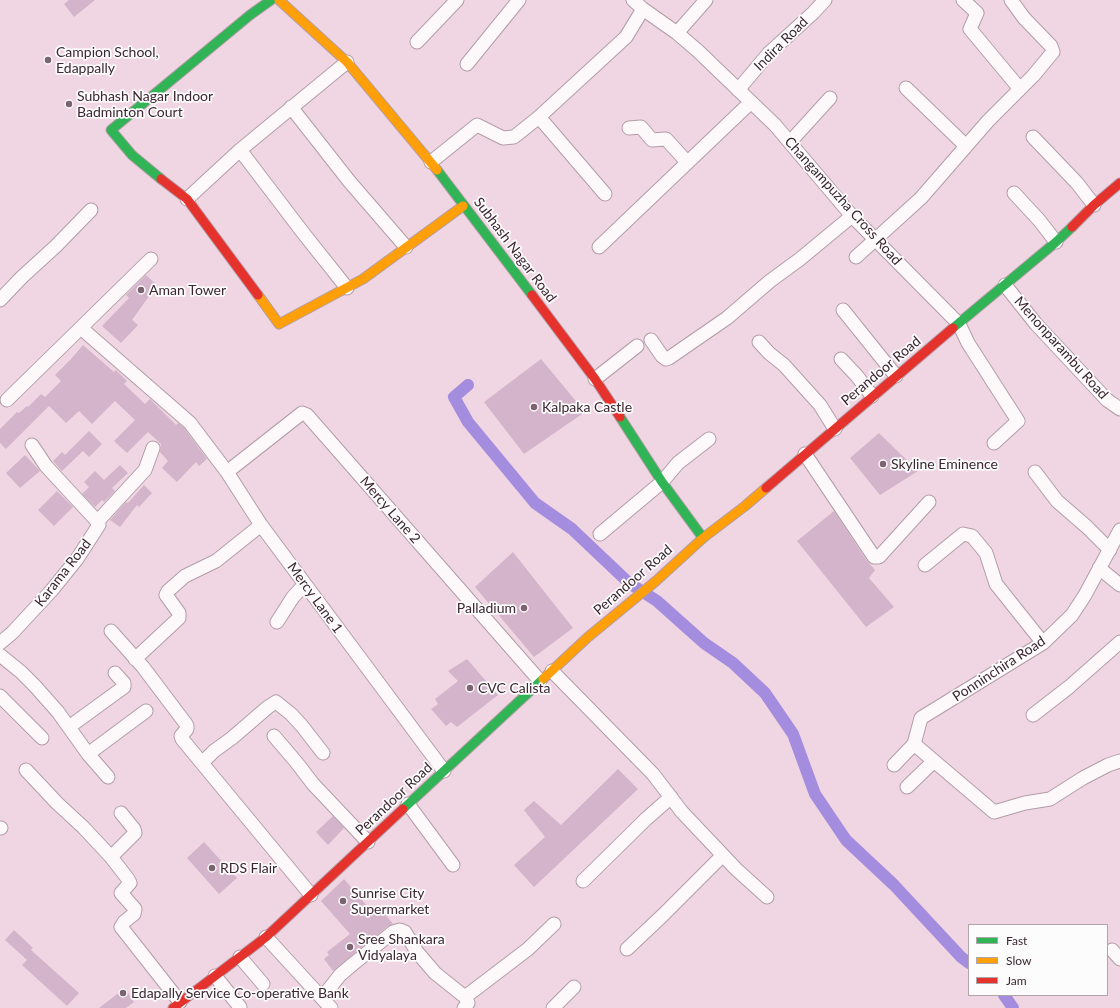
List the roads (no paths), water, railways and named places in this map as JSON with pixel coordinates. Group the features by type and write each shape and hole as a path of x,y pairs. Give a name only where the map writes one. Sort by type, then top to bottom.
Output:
{"street":[{"path":"271,0 250,15 111,130 132,155 187,199 279,324 363,279 463,206"},
{"name":"Subhash Nagar Road","path":"279,0 347,62 431,162 595,379 662,482 703,538"},
{"path":"417,42 457,0"},
{"path":"467,64 519,0"},
{"path":"677,33 706,0"},
{"name":"Indira Road","path":"738,90 769,53 826,0"},
{"path":"963,0 977,13 970,28 1020,89"},
{"path":"856,257 921,198 988,121 1047,61 1053,52 1051,46 1024,18 1010,0"},
{"path":"431,162 477,125 503,138 514,137 539,117 626,37 638,4"},
{"name":"Changampuzha Cross Road","path":"638,4 677,33 775,125 874,240 959,324 976,355 1018,421 994,443"},
{"path":"187,199 240,150 347,62"},
{"path":"906,88 966,146"},
{"path":"790,142 830,98"},
{"path":"599,247 750,102"},
{"path":"291,107 349,181 406,247"},
{"path":"539,117 605,194"},
{"path":"629,128 641,127 652,140 666,139 687,162"},
{"path":"1033,137 1077,184 1094,205"},
{"path":"240,150 347,288"},
{"name":"Perandoor Road","path":"177,1005 266,937 588,637 656,581 703,538 745,506 872,396 1056,242 1094,205 1120,183"},
{"path":"1014,193 1039,220 1056,242"},
{"path":"0,300 91,210"},
{"path":"651,340 662,356 666,359 669,358 727,318 770,281 800,259 852,216"},
{"path":"7,400 151,260"},
{"name":"Menonparambu Road","path":"1005,285 1036,324 1107,400 1120,409"},
{"path":"843,310 896,376"},
{"name":"Mercy Lane 1","path":"81,328 190,423 227,472 261,525 444,771"},
{"path":"759,342 769,353 784,365 820,405 834,429"},
{"path":"595,379 637,346"},
{"path":"841,359 857,376 872,396"},
{"name":"Mercy Lane 2","path":"227,472 302,413 307,415 540,681"},
{"path":"600,534 662,482 678,463 709,439"},
{"name":"Karama Road","path":"0,643 12,633 52,590 77,559 99,524 46,466 32,444"},
{"path":"97,522 145,470 153,448"},
{"path":"805,454 874,557 879,557 928,502"},
{"path":"1035,472 1057,501 1087,527 1110,550"},
{"path":"135,659 178,618 179,613 167,599 166,595 172,587 185,576 216,561 261,525"},
{"name":"Ponninchira Road","path":"914,744 921,718 1043,643 1072,615 1085,596 1120,530"},
{"path":"925,565 963,534 972,536 986,553 996,584 1043,643"},
{"path":"1099,568 1120,585"},
{"path":"277,622 293,597 305,584"},
{"path":"111,631 186,724 186,729 181,736 311,895"},
{"path":"1033,716 1101,660 1120,642"},
{"path":"0,655 35,686 69,727 88,754 108,777"},
{"path":"552,671 653,774 682,812 723,855 767,897"},
{"path":"69,727 124,687 124,683 115,673"},
{"path":"0,696 42,738"},
{"path":"202,763 214,751 232,738 268,706 276,702 291,714 323,752"},
{"path":"88,754 146,711"},
{"path":"274,736 313,784 368,842"},
{"path":"894,765 914,744 994,812 1025,803 1050,799 1083,778 1108,765 1120,761"},
{"path":"907,787 934,761"},
{"path":"26,770 111,857 130,883 122,893 135,909 134,914 124,922 121,928 177,1005"},
{"path":"583,882 646,819 671,797"},
{"path":"408,804 453,865"},
{"path":"111,857 134,833 134,829 121,813"},
{"path":"627,949 723,855"},
{"path":"322,998 340,975 393,932 400,930 405,932 417,952 435,974 464,1003 528,949 554,924"},
{"path":"266,937 331,1008"},
{"path":"240,957 263,984"},
{"path":"215,976 240,1007"},
{"path":"553,1008 574,988"}],"waterway":[{"path":"468,385 454,397 468,422 535,503 572,529 629,583 657,601 704,643 733,663 765,693 793,734 815,794 846,840 894,885 961,957 968,962"},
{"path":"1005,996 1013,1008"}],"place":[{"name":"Campion School, Edappally","path":"48,60"},
{"name":"Subhash Nagar Indoor Badminton Court","path":"69,104"},
{"name":"Aman Tower","path":"141,290"},
{"name":"Kalpaka Castle","path":"534,407"},
{"name":"Skyline Eminence","path":"883,464"},
{"name":"Palladium","path":"524,608"},
{"name":"CVC Calista","path":"470,688"},
{"name":"RDS Flair","path":"212,868"},
{"name":"Sunrise City Supermarket","path":"343,901"},
{"name":"Sree Shankara Vidyalaya","path":"350,947"},
{"name":"Edapally Service Co-operative Bank","path":"123,993"}]}
